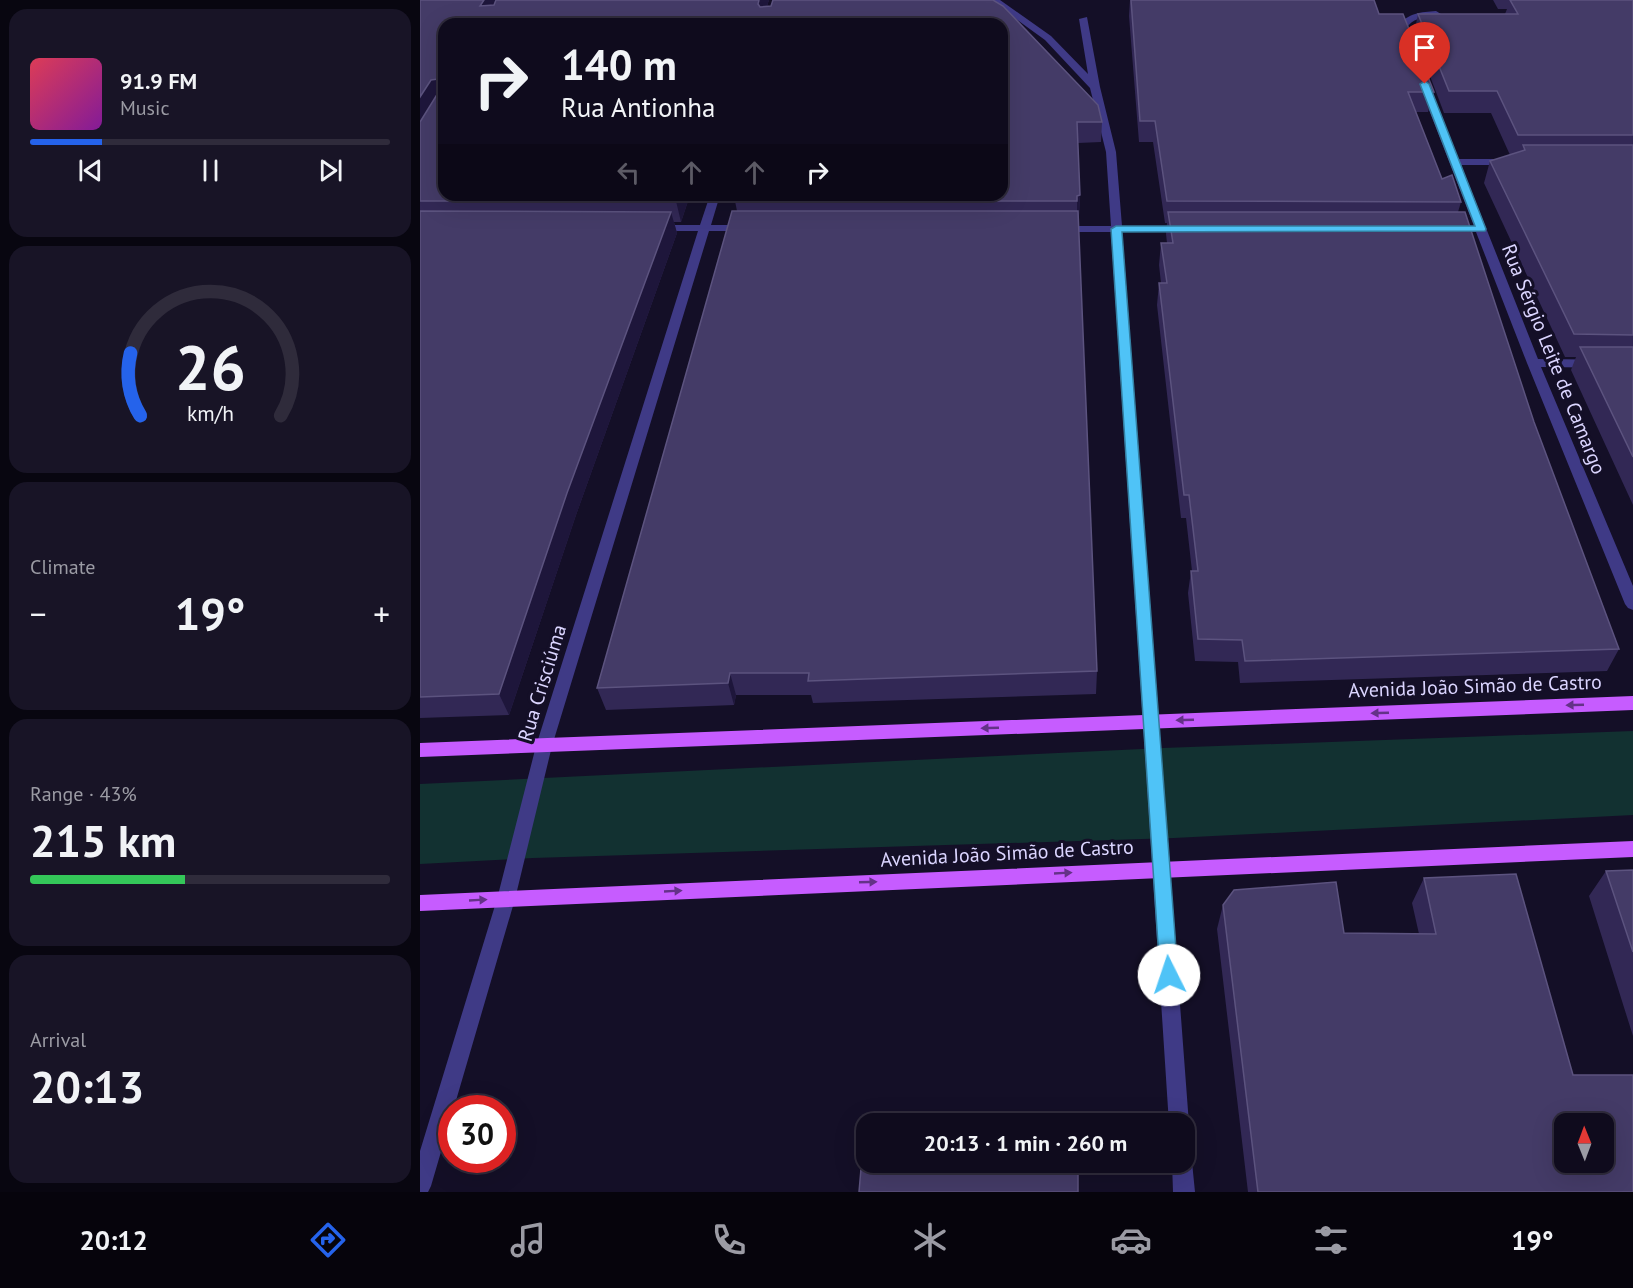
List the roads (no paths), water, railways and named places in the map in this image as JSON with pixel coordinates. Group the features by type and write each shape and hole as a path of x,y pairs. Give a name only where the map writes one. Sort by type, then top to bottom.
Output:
{"main road":[{"name":"Avenida João Simão de Castro","path":"420,750 1633,703"},
{"name":"Avenida João Simão de Castro","path":"420,903 1633,849"}],"street":[{"path":"994,0 1048,38 1095,87"},
{"path":"1410,47 1403,26 1406,21 1413,17 1450,14"},
{"path":"1083,19 1095,87 1111,152 1178,1113"},
{"name":"Rua Sérgio Leite de Camargo","path":"1418,68 1533,363 1633,604"},
{"path":"1454,162 1525,162"},
{"name":"Rua Crisciúma","path":"420,1186 507,898 544,746 713,201"},
{"path":"645,228 764,228"},
{"path":"1046,229 1199,229"},
{"path":"1434,229 1481,229"},
{"path":"1533,363 1633,364"},
{"path":"1183,1173 1184,1192"}]}
